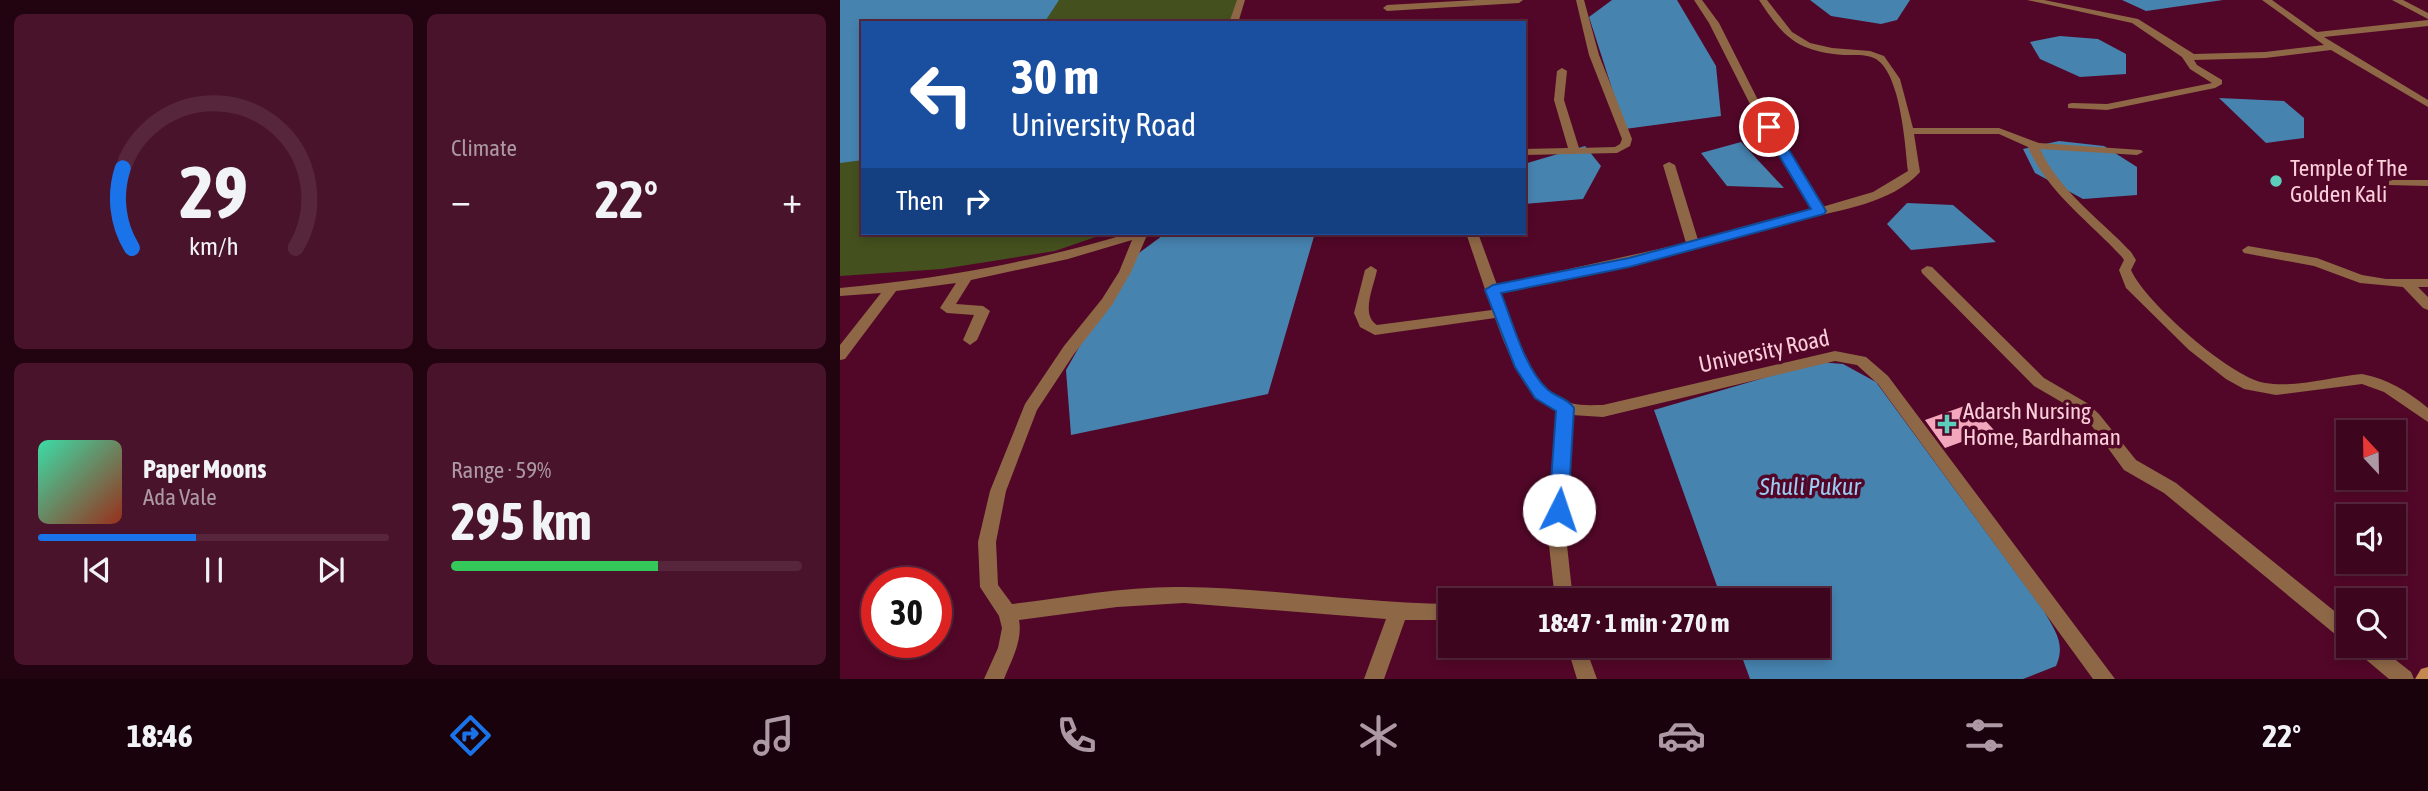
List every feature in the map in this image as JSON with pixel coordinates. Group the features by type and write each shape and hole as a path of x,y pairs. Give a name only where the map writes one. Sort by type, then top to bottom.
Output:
{"street":[{"path":"1234,21 1241,0"},
{"path":"1387,8 1519,0"},
{"path":"1526,152 1617,150 1625,146 1627,139 1594,55 1580,0"},
{"path":"1698,0 1714,23 1756,106 1819,211"},
{"path":"1493,290 1629,262 1819,211 1900,185 1914,172 1897,86 1883,60 1873,54 1837,52 1796,43 1763,0"},
{"path":"2031,0 2134,21 2186,55 2193,67 2218,82 2215,85 2165,94 2126,105 2072,106"},
{"path":"2266,0 2314,35 2428,104"},
{"path":"2396,0 2428,16"},
{"path":"2314,35 2428,23"},
{"path":"2186,55 2265,55 2333,47"},
{"path":"1562,71 1559,100 1574,149"},
{"path":"1908,131 1998,131 2019,136 2033,145 2137,152"},
{"path":"2033,145 2045,170 2057,185 2127,255 2130,260 2125,270 2131,285 2231,376 2249,386 2267,390 2372,380 2397,391 2428,416"},
{"path":"1669,165 1693,246"},
{"path":"2393,183 2428,183"},
{"path":"840,292 966,277 1079,253 1135,235"},
{"path":"994,679 1007,648 1011,628 1008,613 989,587 987,542 998,491 1030,408 1069,350 1107,302 1125,272 1140,235"},
{"path":"1473,235 1521,363 1541,393 1565,408 1557,536 1563,588"},
{"path":"2248,250 2317,262 2360,279 2428,283"},
{"path":"1371,270 1361,313 1365,324 1375,330 1502,313"},
{"path":"1927,270 2039,382 2082,407 2094,418 2130,465 2169,488 2207,517 2336,623"},
{"path":"966,277 947,308 983,311 970,340"},
{"path":"2406,283 2428,305"},
{"path":"840,355 892,286"},
{"name":"University Road","path":"1565,408 1603,411 1835,356 1861,361 1883,380 2105,679"},
{"path":"1008,613 1082,601 1183,595 1398,612 1438,612"},
{"path":"1374,679 1398,612"},
{"path":"1580,658 1587,679"},
{"path":"2379,658 2404,679"}],"green space":[{"path":"840,0 1240,0 1235,21 861,21 861,235 1101,235 1055,251 942,269 840,276"}],"water":[{"path":"840,0 1059,0 1045,21 861,21 861,160 840,163"},
{"path":"1612,0 1677,0 1716,66 1721,116 1625,129 1589,17"},
{"path":"1810,0 1910,0 1897,20 1881,24 1831,16"},
{"path":"2122,0 2223,0 2146,11"},
{"path":"2060,36 2098,39 2126,54 2126,74 2080,77 2040,59 2030,42"},
{"path":"2219,98 2284,101 2304,118 2304,138 2266,143"},
{"path":"2059,141 2104,146 2137,167 2137,195 2083,199 2035,173 2023,149"},
{"path":"1741,142 1784,188 1727,186 1701,153"},
{"path":"1585,146 1601,166 1583,199 1526,204 1526,163"},
{"path":"1907,203 1953,205 1996,242 1911,250 1887,224"},
{"path":"1163,235 1314,235 1268,394 1071,435 1066,370 1128,261"},
{"name":"Shuli Pukur","path":"1819,362 1843,364 1876,382 2044,611 2059,644 2056,666 2023,679 1750,679 1742,658 1830,658 1830,588 1718,588 1654,410"}],"building":[{"path":"1970,404 1994,430 1945,448 1925,420"}],"place":[{"name":"Temple of The Golden Kali","path":"2276,181"},
{"name":"Adarsh Nursing Home, Bardhaman","path":"1947,424"}],"route":[{"path":"1559,510 1565,408 1541,393 1521,363 1493,290 1629,262 1819,211 1769,127"}]}
